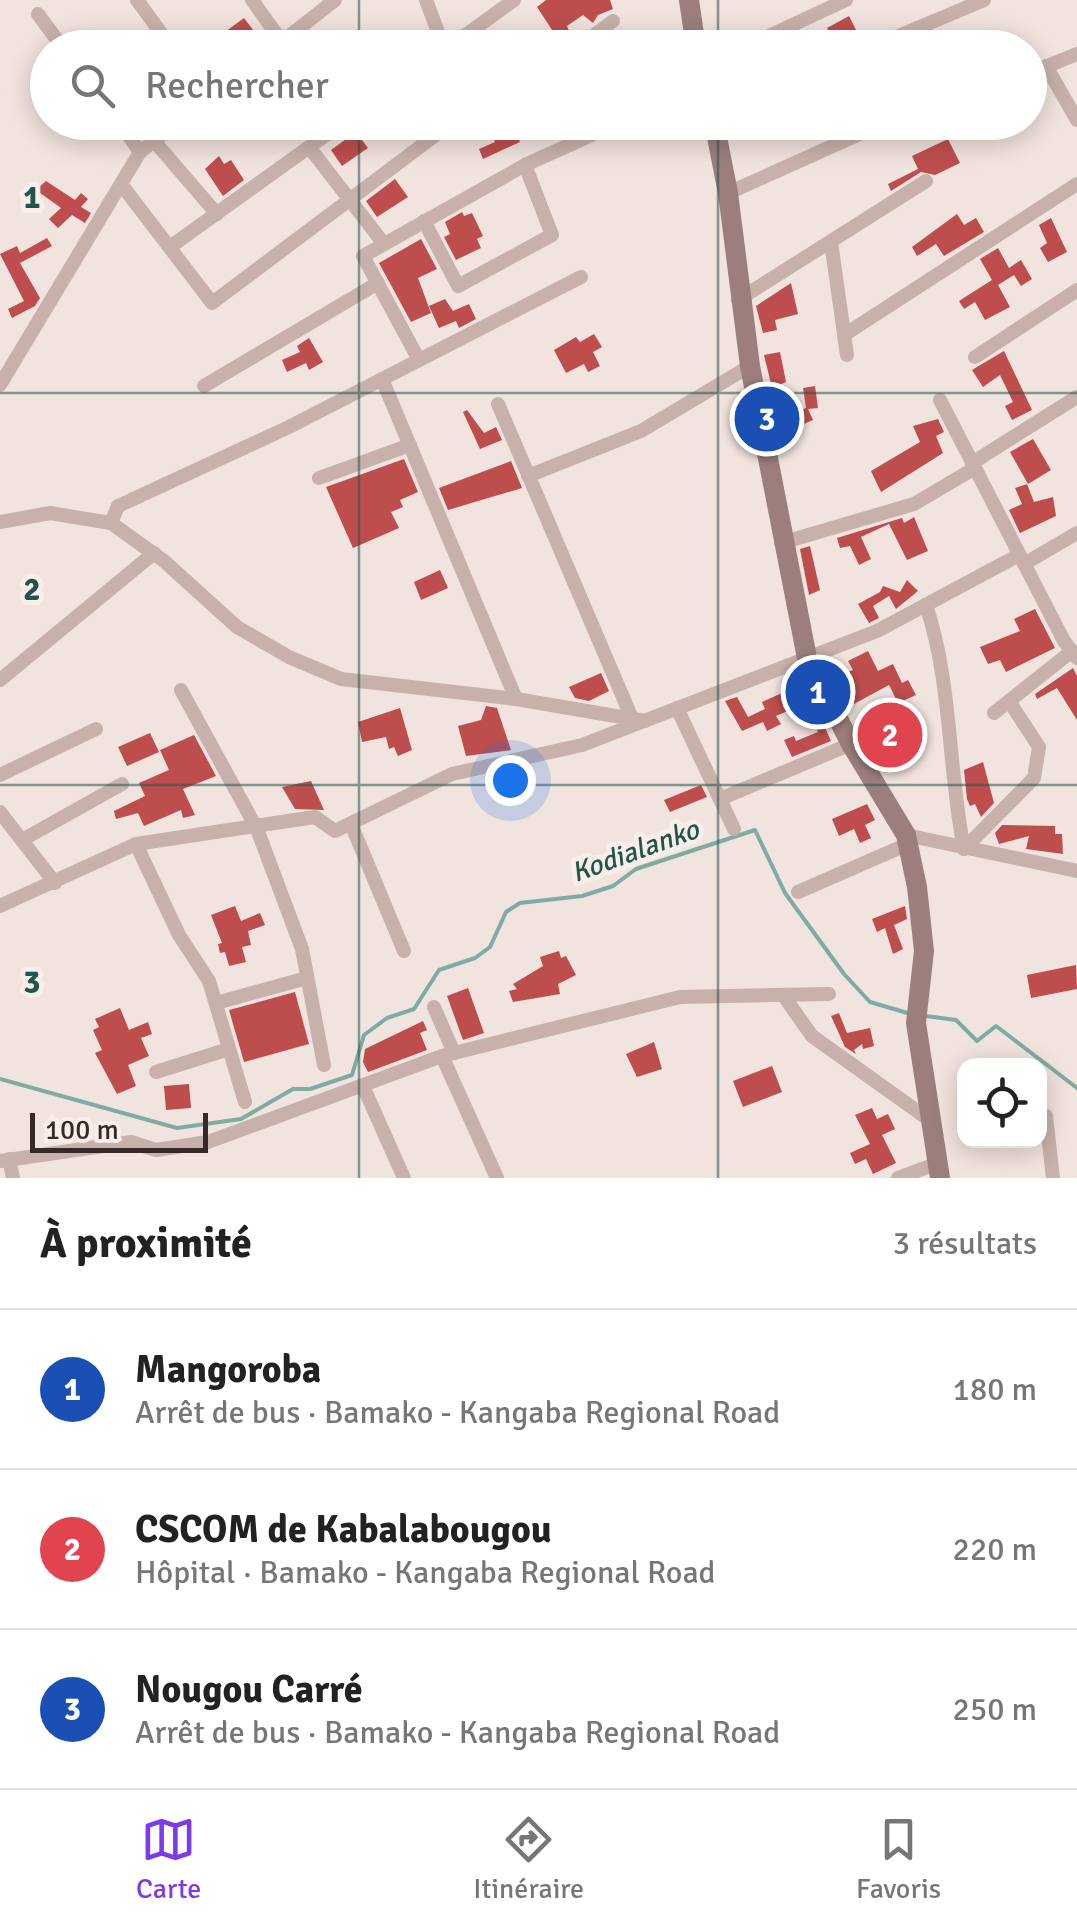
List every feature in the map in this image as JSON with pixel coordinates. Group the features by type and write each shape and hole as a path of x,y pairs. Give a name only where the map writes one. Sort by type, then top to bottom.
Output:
{"street":[{"path":"137,0 159,30"},
{"path":"252,0 270,30"},
{"path":"296,30 335,0"},
{"path":"427,0 439,30"},
{"path":"472,30 514,0"},
{"path":"689,0 693,30"},
{"path":"782,30 846,0"},
{"path":"913,30 984,0"},
{"path":"38,14 50,30"},
{"path":"601,30 613,21"},
{"path":"1047,66 1077,54"},
{"path":"1047,68 1077,120"},
{"path":"131,140 140,152"},
{"path":"0,386 140,152 156,140"},
{"path":"170,247 319,140"},
{"path":"121,184 212,302 429,140"},
{"path":"419,360 363,256 525,165 580,140"},
{"path":"718,140 728,192 738,300 807,658 907,840 924,951 916,1016 939,1170 898,1178"},
{"path":"728,192 845,140"},
{"path":"154,142 217,214"},
{"path":"309,147 384,244"},
{"path":"424,221 458,286 552,235 525,165"},
{"path":"738,300 926,181"},
{"path":"844,335 1077,184"},
{"path":"831,242 846,355"},
{"path":"111,524 118,506 382,379 581,277"},
{"path":"204,386 378,283"},
{"path":"975,356 1077,290"},
{"path":"528,476 641,431 750,366"},
{"path":"382,379 516,700"},
{"path":"782,543 914,504 1077,397"},
{"path":"940,400 1072,647 994,713"},
{"path":"498,404 638,718"},
{"path":"319,478 410,445"},
{"path":"0,522 50,514 111,524 154,553 236,627 288,657 341,679 638,718"},
{"path":"0,906 136,844 257,829 315,817 335,831 452,774 582,745 638,718 677,708 877,632 1077,533"},
{"path":"0,680 154,553"},
{"path":"926,605 938,641 954,801 964,850"},
{"path":"181,690 257,829 302,949 324,1065"},
{"path":"964,850 1034,778 1039,747 1009,701"},
{"path":"677,708 734,828"},
{"path":"0,775 96,730"},
{"path":"720,799 851,744"},
{"path":"22,840 122,784"},
{"path":"0,812 55,883"},
{"path":"351,824 404,951"},
{"path":"798,892 907,840 1077,870"},
{"path":"136,844 179,935 210,981 245,1102"},
{"path":"216,1004 307,978"},
{"path":"13,1178 4,1160 131,1142 156,1150 208,1142 448,1054 680,997 829,994"},
{"path":"783,995 812,1036 932,1121"},
{"path":"434,1007 496,1178"},
{"path":"156,1072 229,1049"},
{"path":"362,1086 404,1178"},
{"path":"1047,1125 1053,1178"}],"building":[{"path":"546,0 610,0 613,9 598,15 593,23 583,15 567,26 569,30 552,30 537,7"},
{"path":"849,16 856,30 828,30"},
{"path":"244,18 253,30 228,30"},
{"path":"345,140 362,140 368,148 342,166 331,150"},
{"path":"948,140 960,163 935,175 921,172 891,191 888,184 918,169 912,156"},
{"path":"495,142 520,142 483,159 479,149"},
{"path":"219,156 224,164 231,160 244,180 223,196 205,169"},
{"path":"395,179 408,197 377,217 366,201"},
{"path":"46,181 75,200 81,193 88,199 81,207 91,213 85,223 72,215 58,228 49,219 61,208 36,190"},
{"path":"462,212 464,216 472,213 483,236 477,239 481,248 456,260 444,237 450,234 445,222"},
{"path":"957,214 964,225 976,218 984,232 944,256 936,244 917,256 912,247"},
{"path":"1051,218 1067,252 1048,262 1040,248 1047,243 1039,225"},
{"path":"47,238 52,246 20,263 40,298 35,306 12,318 8,309 24,301 0,254 17,246 20,253"},
{"path":"421,239 437,269 418,278 431,313 411,322 379,263"},
{"path":"998,248 1009,268 1021,260 1032,279 1021,286 1014,275 998,285 1010,307 985,320 975,302 964,309 959,301 992,280 980,259"},
{"path":"791,283 798,314 775,320 777,330 763,333 756,306"},
{"path":"445,299 453,311 469,304 476,319 459,328 456,321 439,328 429,306"},
{"path":"594,334 602,347 593,352 600,366 588,372 584,364 566,373 554,350 576,337 580,342"},
{"path":"309,338 323,362 309,370 306,363 287,372 282,360 300,352 297,346"},
{"path":"1004,351 1032,410 1012,420 1005,406 1013,402 1000,375 983,387 972,370"},
{"path":"780,352 786,382 772,388 764,355"},
{"path":"815,386 818,408 808,409 813,420 794,428 789,415 806,408 803,388"},
{"path":"467,410 484,433 496,427 502,440 480,449 463,412"},
{"path":"938,419 944,432 936,436 943,453 881,492 871,471 920,442 913,426"},
{"path":"1033,439 1051,470 1028,484 1010,452"},
{"path":"404,459 418,492 400,500 403,507 391,512 399,528 353,548 326,487"},
{"path":"511,461 522,488 448,510 439,488"},
{"path":"1027,484 1034,502 1053,497 1056,516 1020,533 1009,510 1022,504 1015,488"},
{"path":"914,517 928,551 907,560 889,524 861,537 871,559 859,565 850,546 840,548 837,538 902,518 904,523"},
{"path":"810,546 820,590 809,595 800,549"},
{"path":"440,570 448,588 421,600 414,582"},
{"path":"907,580 918,591 896,609 889,596 873,606 879,618 869,623 858,604 880,592 883,586 900,592"},
{"path":"1035,609 1055,648 1006,672 1000,660 988,664 980,647 1020,631 1014,619"},
{"path":"868,651 878,671 893,664 902,683 908,680 916,695 898,703 889,685 852,705 838,676 853,670 848,661"},
{"path":"1073,668 1077,676 1077,720 1057,688 1037,699 1035,694"},
{"path":"601,673 609,691 589,701 575,698 569,687"},
{"path":"804,683 816,707 803,713 799,706 776,716 781,724 767,731 763,722 742,731 725,701 737,697 748,717 765,709 762,702"},
{"path":"486,706 497,708 511,750 466,756 458,726 481,720"},
{"path":"400,708 412,750 398,756 394,747 389,749 386,737 362,742 358,722"},
{"path":"823,723 831,741 792,757 784,740 794,736 796,741 818,732 815,726"},
{"path":"150,733 159,752 127,766 118,747"},
{"path":"194,735 216,776 183,789 195,815 183,818 181,810 144,826 138,813 116,819 114,811 145,796 139,783 169,770 160,750"},
{"path":"983,762 994,803 981,817 975,804 970,806 967,799 964,770"},
{"path":"311,781 324,810 295,809 282,787"},
{"path":"701,785 707,797 670,812 664,800"},
{"path":"867,804 875,820 865,825 871,838 860,843 854,829 839,836 832,819"},
{"path":"1002,825 1055,826 1055,834 1062,834 1063,854 1026,849 1029,836 999,844 995,833"},
{"path":"235,906 241,921 260,913 265,925 248,931 251,945 242,947 246,962 229,966 225,952 220,953 218,944 222,943 211,915"},
{"path":"905,906 907,919 894,925 903,949 893,954 885,928 877,932 872,919"},
{"path":"559,951 576,975 558,984 560,994 513,1002 509,991 517,989 513,984 543,966 540,957"},
{"path":"1076,965 1077,989 1031,998 1027,975"},
{"path":"468,988 484,1033 463,1040 447,996"},
{"path":"295,992 309,1044 244,1062 229,1010"},
{"path":"120,1008 129,1030 148,1022 152,1034 141,1038 149,1056 128,1065 136,1086 117,1094 95,1053 102,1050 93,1030 99,1027 95,1019"},
{"path":"839,1013 847,1033 870,1028 874,1046 863,1049 862,1044 854,1050 856,1054 845,1047 831,1016"},
{"path":"423,1021 427,1030 420,1033 427,1050 368,1072 363,1062 365,1049"},
{"path":"654,1042 662,1069 637,1077 626,1054"},
{"path":"772,1066 782,1092 743,1107 733,1081"},
{"path":"189,1084 191,1108 166,1110 164,1086"},
{"path":"872,1108 877,1119 888,1114 895,1129 882,1135 896,1163 873,1174 866,1159 855,1164 850,1153 870,1144 855,1115"}],"waterway":[{"name":"Kodialanko","path":"0,1079 177,1128 241,1119 293,1089 310,1089 352,1075 364,1035 387,1018 414,1009 439,970 475,958 490,947 506,912 520,903 582,896 613,886 636,869 755,830 785,893 844,974 870,1002 911,1014"},
{"name":"Kodialanko","path":"926,1016 956,1020 977,1041 996,1026 1077,1088"}],"place":[{"name":"Nougou Carré","path":"767,419"},
{"name":"Mangoroba","path":"818,692"},
{"name":"CSCOM de Kabalabougou","path":"890,735"}]}
